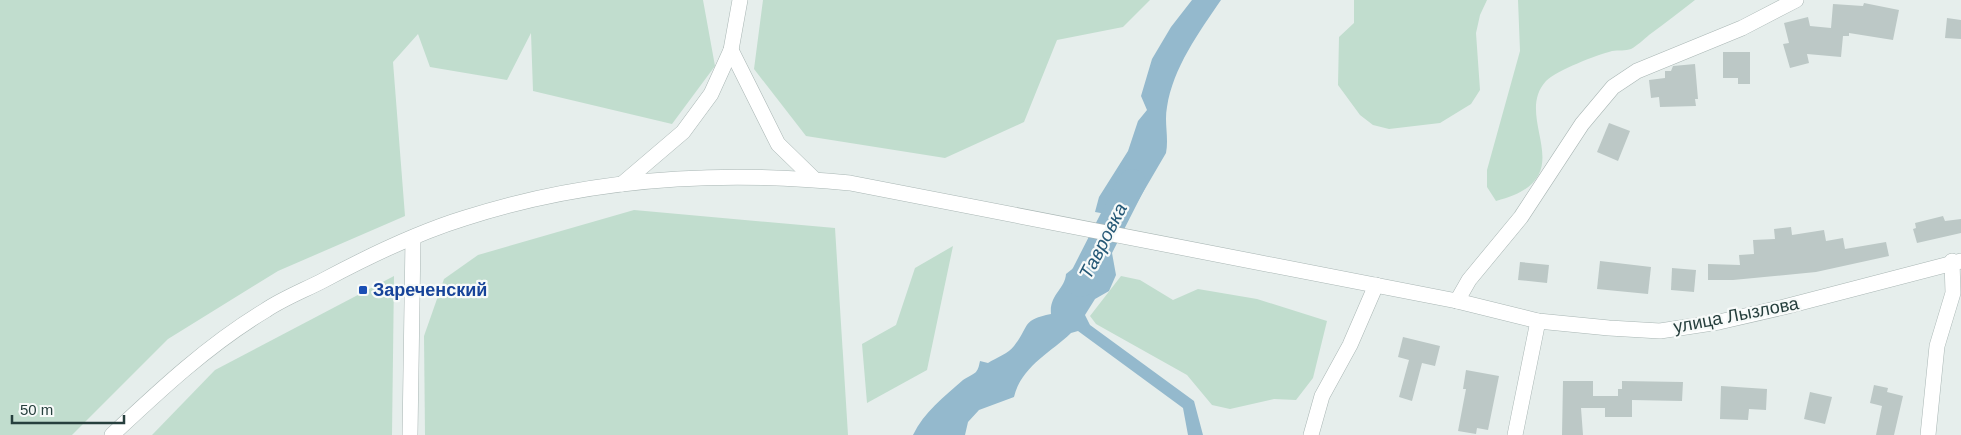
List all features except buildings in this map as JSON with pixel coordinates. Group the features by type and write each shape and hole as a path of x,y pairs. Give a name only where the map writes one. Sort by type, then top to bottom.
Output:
{"street":[{"path":"622,184 683,132 711,94 731,50 740,0"},
{"path":"1457,301 1470,280 1521,217 1582,124 1613,87 1637,71 1742,28 1796,0"},
{"path":"731,50 778,144 814,179"},
{"name":"улица Лызлова","path":"112,435 183,369 266,310 350,266 464,218 541,197 622,184 715,176 814,179 850,183 1010,216 1208,252 1457,301 1538,321 1609,328 1660,330 1719,322 1784,307 1957,261"},
{"path":"410,435 413,238"},
{"path":"1928,435 1938,346 1952,293 1957,261"},
{"path":"1311,435 1322,396 1350,345 1376,285"},
{"path":"1515,435 1538,321"}],"green space":[{"path":"0,0 703,0 715,66 672,124 533,91 531,33 507,80 430,67 418,34 393,62 405,216 278,271 168,339 72,435 0,435"},
{"path":"763,0 1150,0 1123,27 1057,40 1024,122 945,158 806,136 754,69"},
{"path":"1354,0 1487,0 1480,15 1476,33 1480,90 1471,104 1440,123 1389,129 1373,125 1360,115 1338,85 1339,37 1354,23"},
{"path":"1518,0 1695,0 1631,49 1612,51 1587,59 1559,72 1546,81 1537,96 1536,113 1542,147 1542,163 1537,178 1523,191 1496,201 1487,187 1487,170 1520,51"},
{"path":"634,210 835,228 848,435 425,435 424,336 444,279 478,255"},
{"path":"953,246 927,370 867,403 862,344 896,325 915,268"},
{"path":"394,276 392,435 152,435 215,370"},
{"path":"1121,276 1140,280 1173,300 1198,289 1257,299 1327,321 1313,378 1296,400 1274,399 1230,409 1212,405 1187,375 1096,324 1090,316"}],"water":[{"path":"1192,0 1221,0 1188,51 1175,78 1166,113 1166,153 1128,218 1095,212 1099,197 1128,151 1138,121 1147,110 1141,96 1152,59 1171,27"},
{"path":"1085,247 1112,253 1116,275 1109,291 1095,299 1085,315 1090,325 1194,401 1203,435 1188,435 1183,408 1078,331 1071,333 1037,361 1023,377 1014,397 979,410 968,422 965,435 913,435 935,405 963,380 976,372 980,361 988,363 1006,353 1012,349 1030,321 1051,314 1052,302 1063,284 1066,274 1076,266"}],"waterway":[{"name":"Тавровка","path":"1081,283 1132,183"}],"place":[{"name":"Зареченский","path":"363,290"}]}
